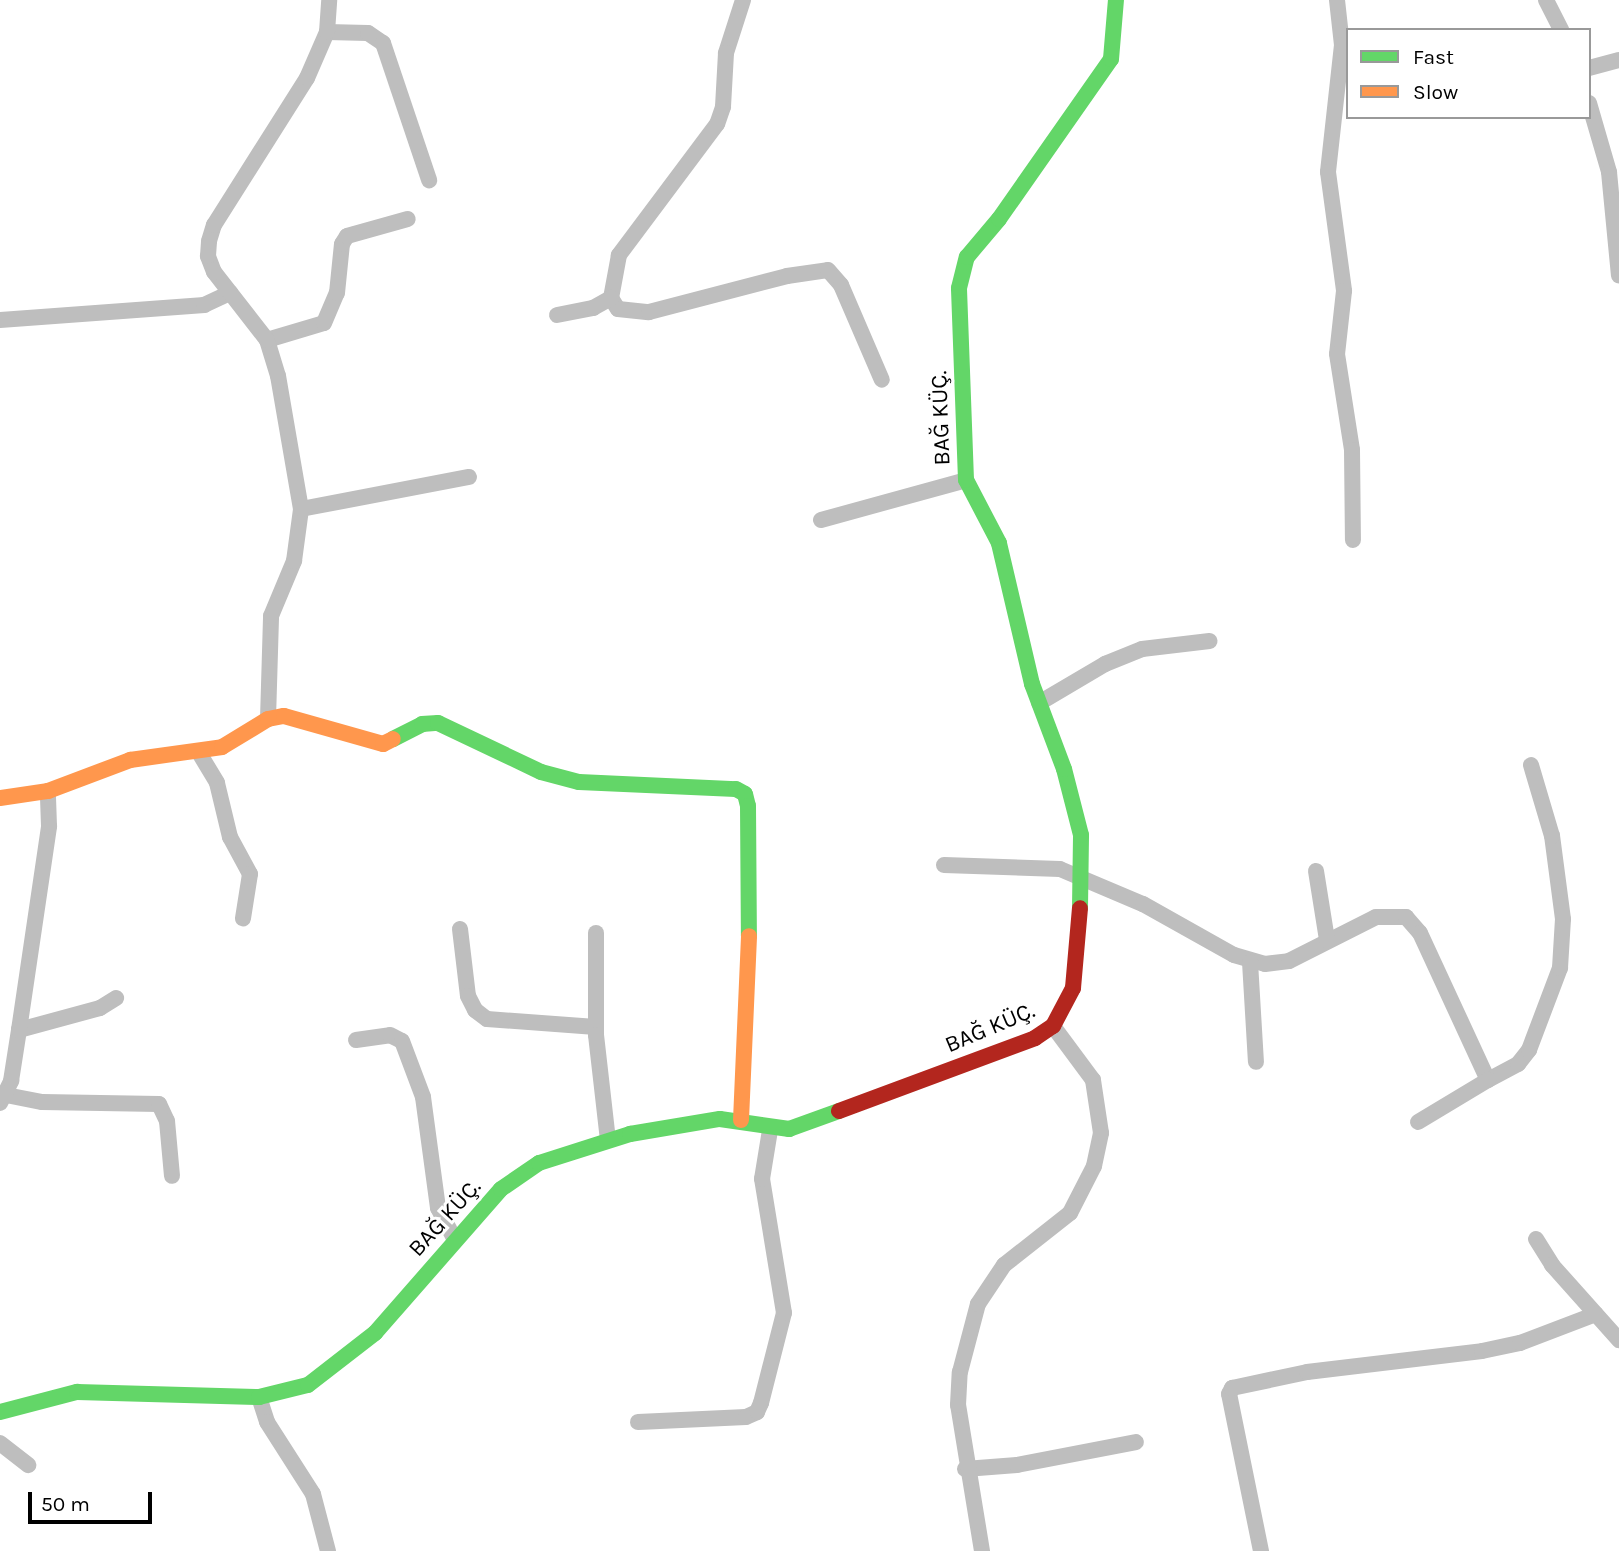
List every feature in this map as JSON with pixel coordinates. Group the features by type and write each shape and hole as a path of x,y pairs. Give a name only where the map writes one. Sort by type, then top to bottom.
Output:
{"street":[{"path":"268,719 271,617 294,561 301,509 278,376 267,340 230,293 208,256 214,225 307,78 327,33 329,0"},
{"path":"743,0 726,53 723,107 717,124 619,255 611,298 618,309 649,312 787,276 828,270 841,285 882,380"},
{"name":"BAĞ KÜÇ.","path":"0,1412 77,1392 259,1397 309,1385 328,1374 375,1332 455,1240 516,1176 539,1163 608,1140 699,1122 741,1120 770,1130 817,1122 1035,1038 1053,1026 1073,988 1084,878 1073,798 1039,703 999,544 967,480 961,272 1111,59 1116,39 1115,0"},
{"path":"1337,0 1342,45 1328,172 1344,291 1337,354 1354,473 1353,540"},
{"path":"1546,0 1560,28"},
{"path":"327,33 368,33 383,43 429,180"},
{"path":"1591,67 1619,60"},
{"path":"1591,110 1609,172 1619,276"},
{"path":"267,340 324,323 337,293 342,244 347,236 408,219"},
{"path":"0,320 204,305 230,293"},
{"path":"557,316 593,308 611,298"},
{"path":"301,509 469,477"},
{"path":"821,520 967,480"},
{"path":"1039,703 1105,664 1142,649 1210,641"},
{"path":"0,797 48,791 101,768 164,753 222,747 268,719 307,720 383,744 422,724 438,723 541,772 579,782 724,786 745,794 749,939 741,1120"},
{"path":"198,751 217,783 230,837 250,874 243,918"},
{"path":"1418,1122 1518,1064 1529,1049 1560,968 1563,919 1552,836 1531,765"},
{"path":"48,791 49,827 19,1030 3,1099 159,1104 167,1121 172,1176"},
{"path":"944,865 1060,869 1143,904 1250,962 1289,961 1376,917 1397,915 1413,922 1488,1080"},
{"path":"1316,871 1327,940"},
{"path":"460,929 468,996 475,1010 486,1019 596,1027"},
{"path":"596,933 596,1027 608,1140"},
{"path":"1250,962 1256,1062"},
{"path":"19,1030 100,1008 116,998"},
{"path":"982,1551 965,1469 958,1405 960,1372 978,1304 1004,1265 1070,1213 1094,1166 1098,1146 1101,1118 1093,1080 1053,1026"},
{"path":"356,1040 390,1035 402,1041 423,1097 439,1208 455,1240"},
{"path":"638,1422 746,1416 757,1412 784,1313 762,1179 770,1130"},
{"path":"1536,1239 1552,1265 1619,1340"},
{"path":"1261,1551 1229,1394 1232,1388 1307,1372 1482,1351 1520,1343 1596,1314"},
{"path":"259,1397 267,1422 313,1494 328,1551"},
{"path":"965,1469 1017,1465 1136,1442"},
{"path":"0,1443 28,1465"}],"traffic: fast":[{"path":"1080,908 1081,835 1064,769 1032,684 999,543 966,480 959,288 967,257 999,219 1111,59 1116,0"},
{"path":"393,739 422,724 438,723 541,772 579,782 736,789 745,794 748,806 749,936"},
{"path":"0,1412 77,1392 259,1397 308,1385 375,1333 501,1189 539,1163 630,1134 720,1119 789,1129 839,1111"}],"traffic: slow":[{"path":"0,798 48,791 130,760 222,747 268,719 284,716 383,744 393,739"},
{"path":"741,1120 749,936"}],"traffic: jam":[{"path":"839,1111 1035,1038 1053,1026 1073,988 1080,908"}]}
